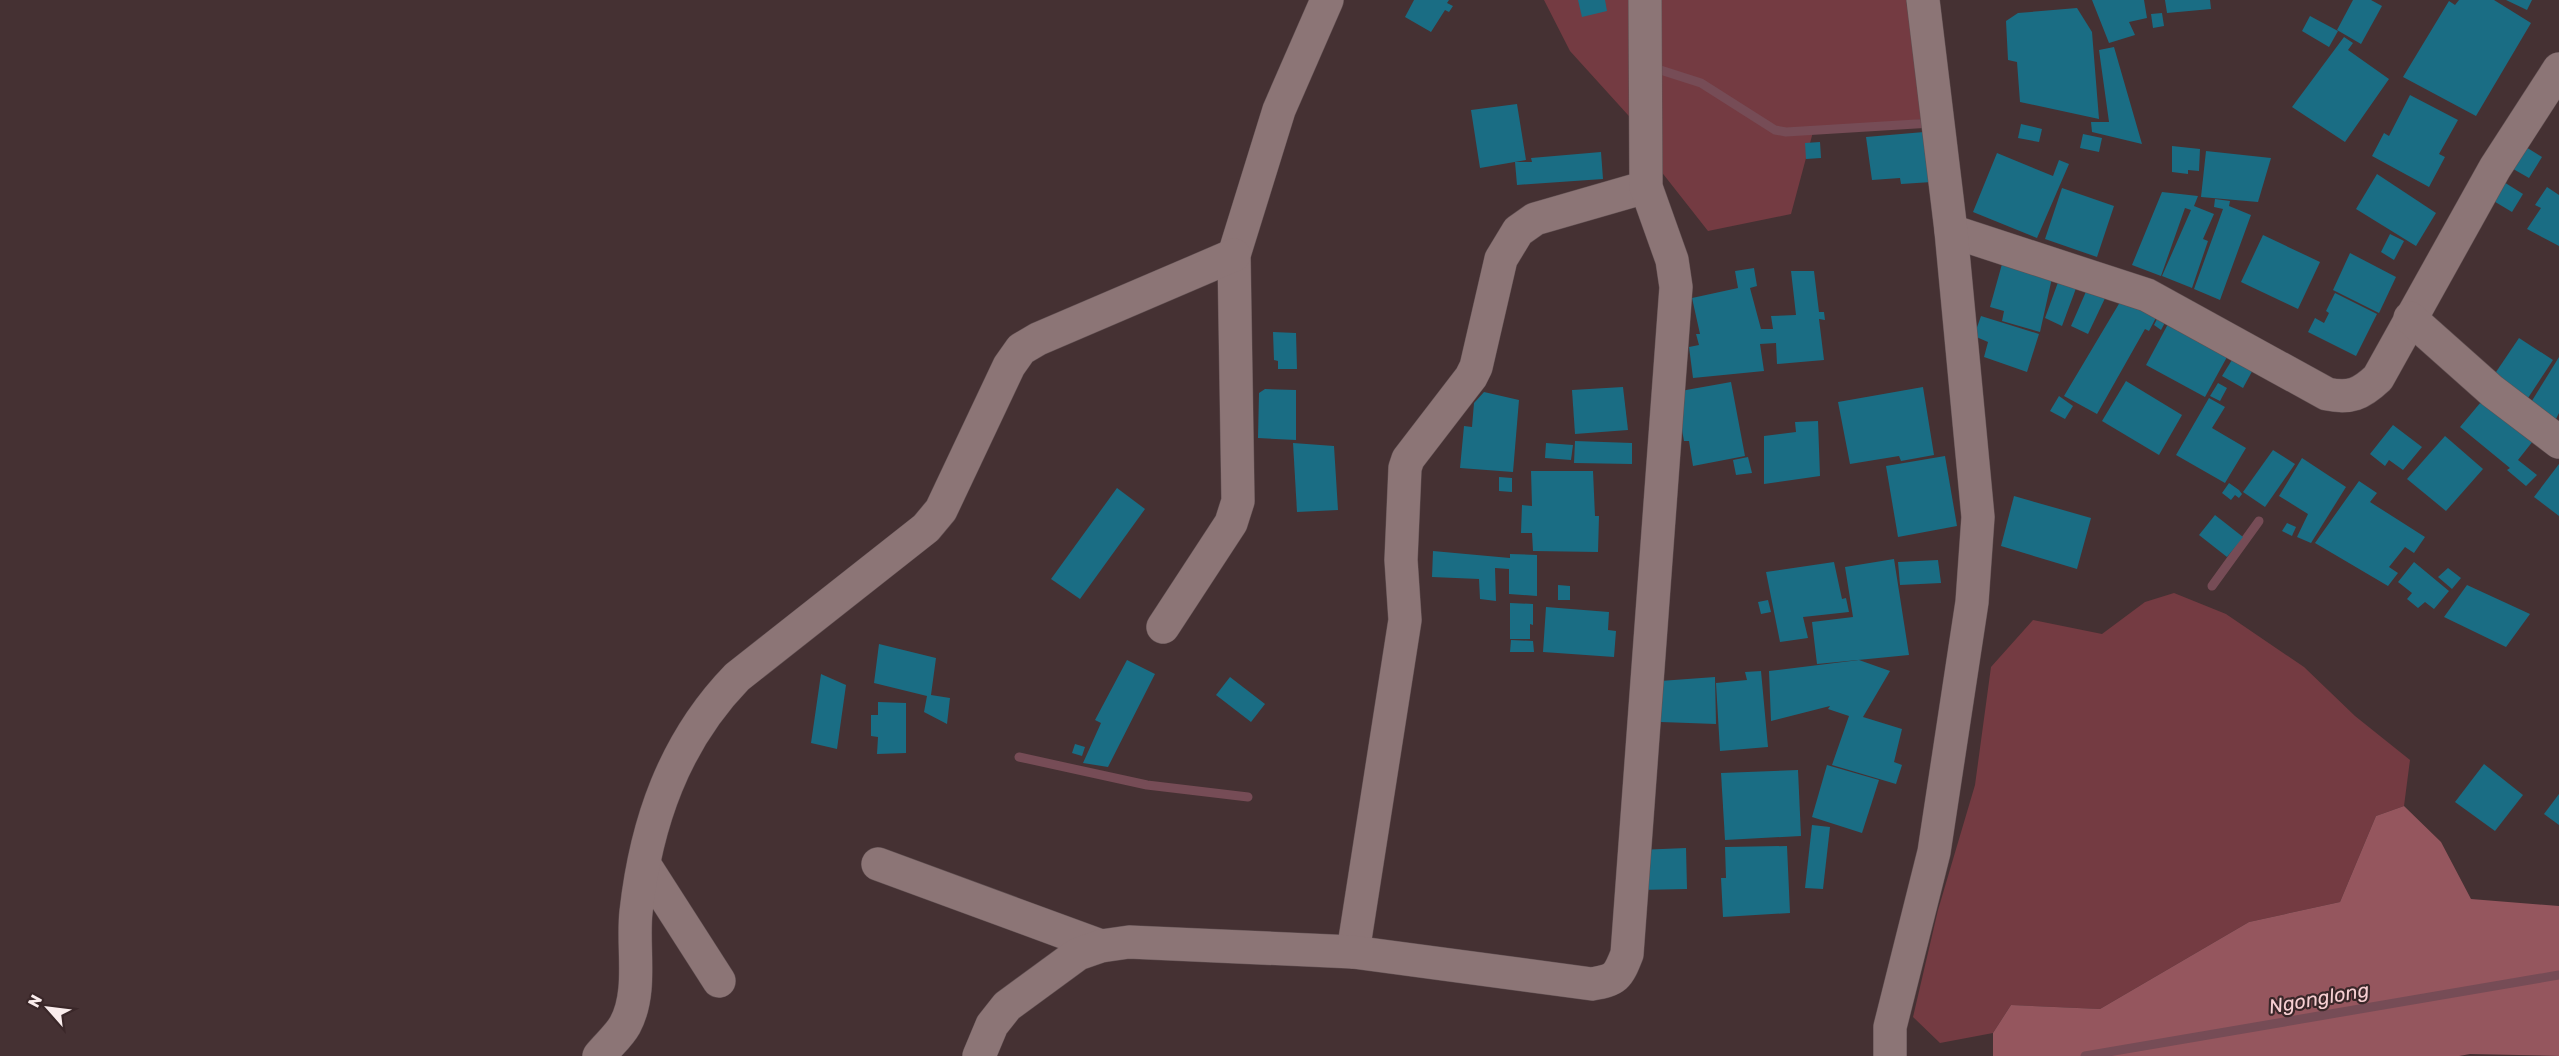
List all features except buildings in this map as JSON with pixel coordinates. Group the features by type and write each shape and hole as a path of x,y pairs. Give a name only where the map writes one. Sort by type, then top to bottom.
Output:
{"street":[{"path":"1163,627 1231,524 1238,501 1234,255 1278,110 1327,0"},
{"path":"979,1056 992,1025 1007,1006 1078,954 1101,946 1129,942 1353,952 1592,984 1611,981 1620,972 1626,954 1676,287 1672,260 1646,188 1645,0"},
{"path":"1890,1056 1890,1027 1934,852 1972,602 1978,517 1951,231 1923,0"},
{"path":"1951,231 2147,295 2327,394 2343,398 2361,393 2378,378 2495,168 2559,69"},
{"path":"1353,952 1405,620 1401,560 1405,468 1408,459 1471,377 1476,367 1501,259 1518,231 1535,219 1646,188"},
{"path":"599,1056 624,1027 631,1012 636,913 644,864 658,805 670,775 709,705 737,677 926,528 941,510 1009,366 1021,349 1038,339 1234,255"},
{"path":"2410,318 2492,391 2559,442"},
{"path":"644,864 719,981"},
{"path":"878,864 1101,946"}],"shaded area":[{"path":"1544,0 1906,0 1924,119 1813,132 1791,214 1708,231 1660,170 1647,136 1570,51"},
{"path":"2174,593 2226,614 2304,667 2355,716 2410,760 2404,806 2376,816 2340,902 2249,922 2100,1009 2011,1005 1993,1033 1940,1043 1913,1017 1938,910 1975,785 1991,667 2033,620 2102,634 2145,602"},
{"path":"2404,806 2441,842 2471,899 2559,906 2559,1056 2470,1054 2459,1056 1993,1056 1993,1033 2011,1005 2100,1009 2249,922 2340,902 2376,816"}],"waterway":[{"path":"1651,67 1701,83 1775,130 1786,132 1932,123"},
{"path":"2212,586 2259,521"},
{"path":"1019,757 1147,785 1248,797"},
{"name":"Ngonglong","path":"2085,1056 2559,975"}]}
